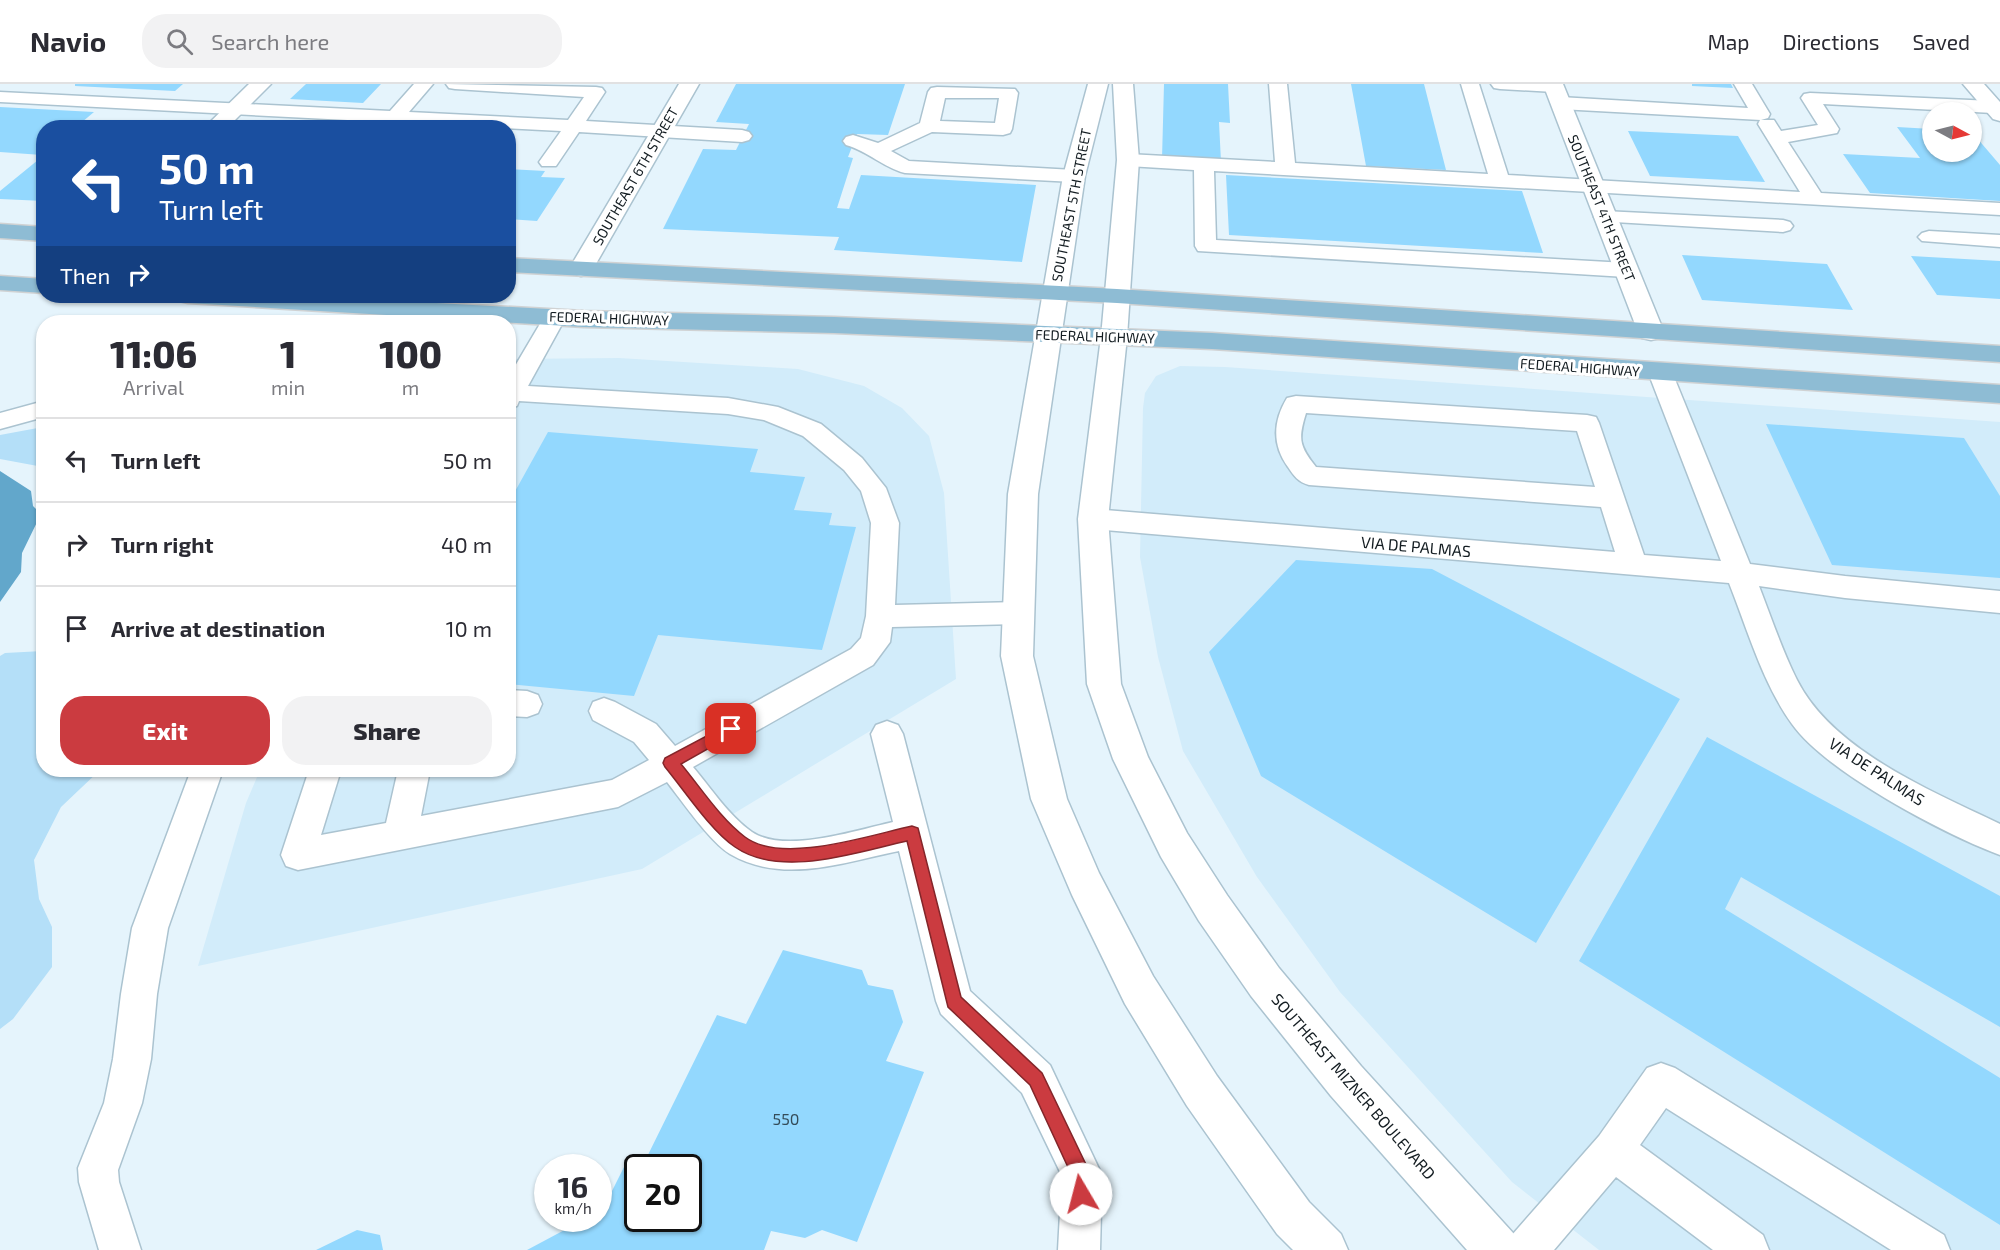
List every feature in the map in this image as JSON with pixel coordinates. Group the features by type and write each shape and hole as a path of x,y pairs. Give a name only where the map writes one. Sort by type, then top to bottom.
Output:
{"main road":[{"path":"223,120 261,84"},
{"name":"SOUTHEAST 6TH STREET","path":"581,268 689,84"},
{"name":"SOUTHEAST 5TH STREET","path":"1098,84 1097,162 1117,296"},
{"name":"SOUTHEAST 5TH STREET","path":"1054,292 1123,84"},
{"path":"1973,84 1996,111"},
{"name":"SOUTHEAST 4TH STREET","path":"1555,91 1651,332"},
{"path":"0,231 36,233"},
{"path":"516,265 1054,292 2000,354"},
{"path":"0,283 36,285"},
{"path":"1054,292 1023,494 1017,656 1049,799 1084,883 1139,990 1203,1091 1293,1218 1325,1250"},
{"name":"SOUTHEAST MIZNER BOULEVARD","path":"1117,296 1093,519 1104,684 1131,759 1174,844 1213,908 1265,982 1346,1081 1498,1250"},
{"name":"FEDERAL HIGHWAY","path":"310,303 555,317 1212,341 2000,394"},
{"path":"1571,366 1644,341 1651,332"}],"lane":[{"path":"395,116 424,84"},
{"path":"455,84 599,88"},
{"path":"1278,84 1286,170"},
{"path":"1470,84 1500,180"},
{"path":"1500,84 1761,114"},
{"path":"1743,84 1814,198"},
{"path":"549,162 599,88"},
{"path":"0,97 475,120"},
{"path":"1776,138 1830,129 1810,98 1996,111"},
{"path":"516,122 742,136"},
{"path":"877,150 929,126"},
{"path":"854,141 877,150 905,167 1097,162 1204,165 2000,209"},
{"path":"1204,165 1206,246 1626,270"},
{"path":"1604,217 1783,226"},
{"path":"1929,237 2000,241"},
{"path":"516,387 555,317"},
{"name":"VIA DE PALMAS","path":"1660,372 1784,686 1812,727 1852,758 1907,794 2000,840"},
{"path":"324,777 298,855 618,793 862,657 875,642 880,616 885,523 873,488 853,464 812,430 769,413 728,406 516,396"},
{"path":"1612,498 1308,476 1288,451 1286,435 1296,405 1587,423 1612,498 1633,564"},
{"path":"0,421 36,411"},
{"name":"VIA DE PALMAS","path":"1093,519 1739,573 1845,588 2000,602"},
{"path":"880,616 1018,613"},
{"path":"604,711 645,733 725,828 741,843 766,853 791,856 817,853 912,833"},
{"path":"887,734 954,1001 1036,1079 1082,1175 1079,1250"},
{"path":"120,1250 99,1182 98,1168 108,1149 123,1103 132,1059 139,994 150,928 204,777"},
{"path":"400,835 412,777"},
{"path":"1527,1250 1614,1150 1661,1082 1929,1250"},
{"path":"1614,1150 1748,1250"}],"shaded area":[{"path":"619,358 798,369 864,386 902,408 929,436 944,493 956,679 642,869 198,966 246,803 257,777 516,777 516,359"},
{"path":"1180,366 1225,367 2000,422 2000,1250 1599,1250 1512,1182 1340,992 1257,877 1183,751 1158,657 1140,557 1145,393 1156,376"},
{"path":"36,428 36,466 0,459 0,435"},
{"path":"0,471 31,491 33,506 36,509 36,524 22,553 21,572 0,602"},
{"path":"36,651 36,777 93,777 61,807 34,860 39,899 52,927 52,967 13,1019 0,1029 0,656 5,653"}],"building":[{"path":"75,84 183,84 175,91 75,86"},
{"path":"306,84 381,84 363,103 290,99"},
{"path":"736,84 905,84 888,135 857,134 848,157 853,158 837,208 849,209 861,175 1036,185 1022,262 834,250 839,237 663,229 703,149 736,150 749,124 716,122"},
{"path":"1164,84 1228,84 1230,123 1219,122 1221,162 1162,159"},
{"path":"1351,84 1424,84 1446,170 1366,166"},
{"path":"1692,84 1731,84 1733,88 1692,86"},
{"path":"0,107 94,112 84,120 36,120 36,155 0,152"},
{"path":"1897,127 1922,128 1922,162 1982,162 1982,144 2000,165 2000,201 1870,193 1843,154 1920,158"},
{"path":"1628,131 1738,136 1765,182 1650,176"},
{"path":"36,162 36,201 0,199 0,191"},
{"path":"516,169 545,171 541,177 565,178 537,221 516,220"},
{"path":"1226,175 1522,191 1543,253 1229,235"},
{"path":"1682,255 1827,264 1853,310 1702,300"},
{"path":"1911,256 2000,261 2000,299 1937,295"},
{"path":"1766,424 1964,438 2000,496 2000,578 1832,565"},
{"path":"548,432 758,449 750,472 805,477 794,510 832,513 829,525 856,527 822,650 658,635 634,696 516,685 516,490"},
{"path":"1296,560 1432,569 1680,699 1536,943 1261,776 1209,652"},
{"path":"1707,737 2000,896 2000,1027 1741,877 1725,909 2000,1078 2000,1225 1579,961"},
{"path":"783,950 862,970 868,985 893,990 903,1022 886,1061 924,1072 857,1242 822,1230 805,1238 771,1231 764,1250 527,1250 561,1232 612,1232 612,1191 624,1167 624,1232 702,1232 702,1154 648,1154 717,1015 746,1024"},
{"path":"357,1230 380,1235 383,1250 316,1250"}],"route":[{"path":"731,729 670,763 725,828 741,843 766,853 791,856 817,853 912,833 954,1001 1036,1079 1082,1175 1081,1194"}]}
